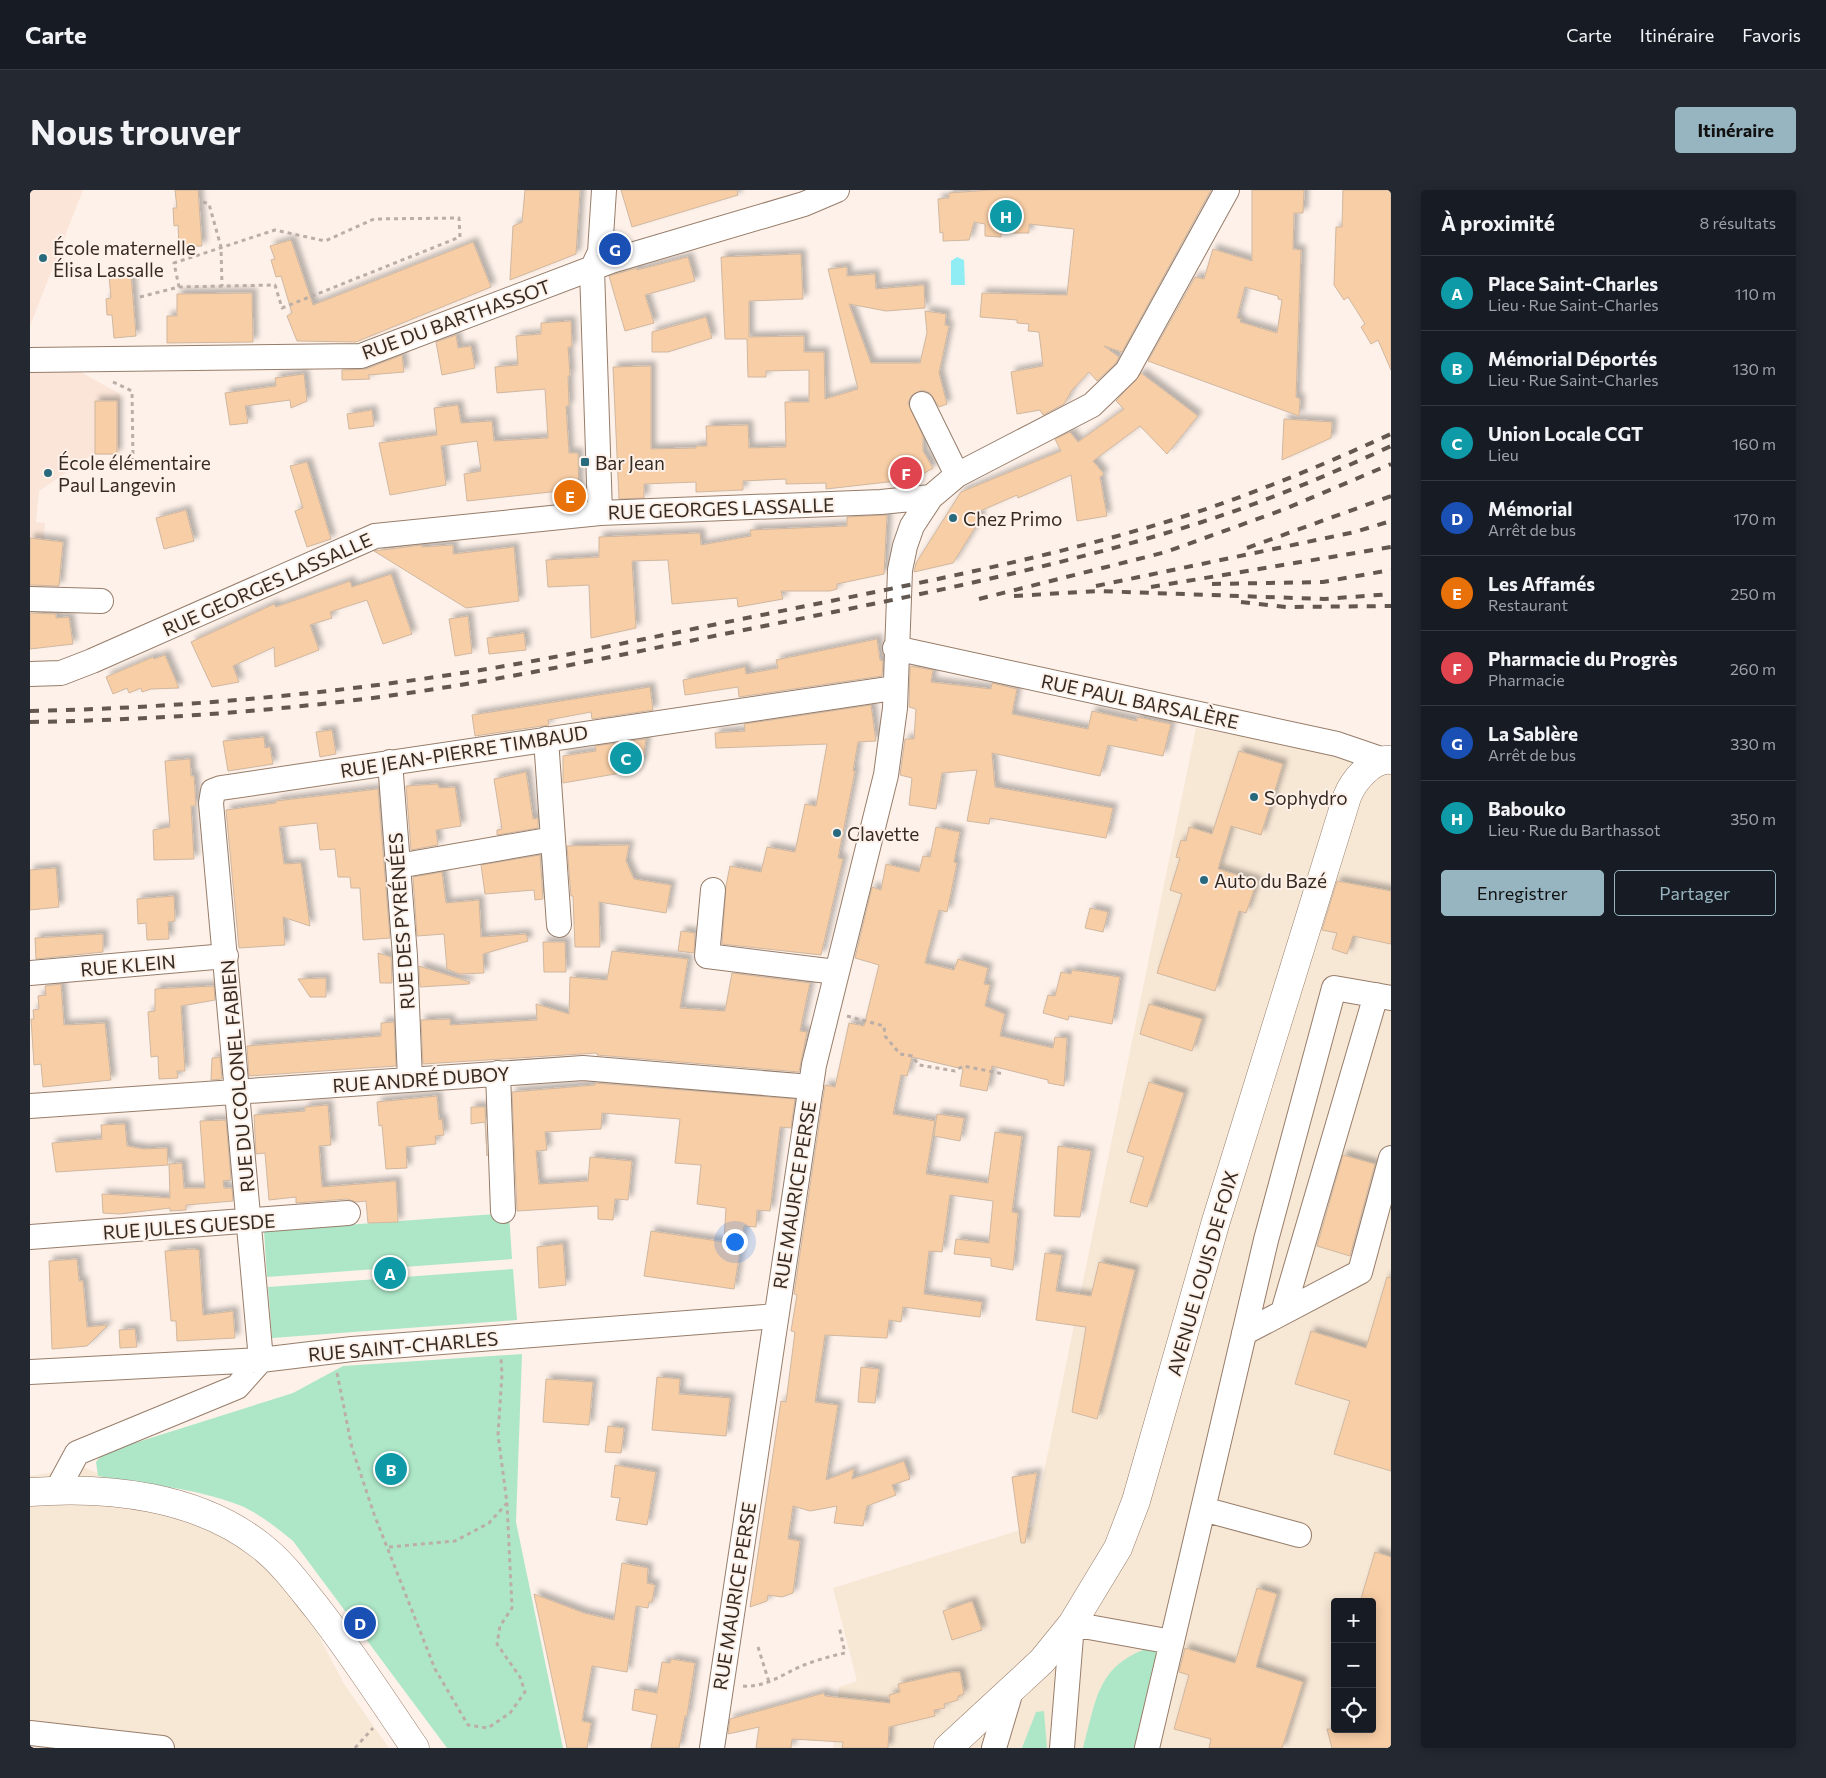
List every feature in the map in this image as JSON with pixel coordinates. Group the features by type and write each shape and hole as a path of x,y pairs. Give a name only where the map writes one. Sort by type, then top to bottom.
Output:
{"main road":[{"name":"AVENUE LOUIS DE FOIX","path":"948,1748 1042,1661 1072,1624 1118,1548 1136,1501 1219,1212 1347,797 1352,784 1360,775 1388,760"},
{"path":"43,1491 128,1494 180,1505 218,1520 261,1546 295,1579 334,1630 415,1748"}],"street":[{"path":"600,513 592,269 600,252 604,190"},
{"name":"RUE DU BARTHASSOT","path":"30,360 361,356 592,269 804,204 837,190"},
{"name":"RUE MAURICE PERSE","path":"712,1748 814,1064 886,775 895,708 895,648 900,570 912,526 931,497 957,475 1092,405 1127,371 1227,190"},
{"path":"922,404 957,475"},
{"name":"RUE GEORGES LASSALLE","path":"30,674 61,673 92,661 375,536 600,513 881,502 931,497"},
{"path":"30,599 101,601"},
{"name":"RUE PAUL BARSALÈRE","path":"895,648 1337,744 1388,760"},
{"name":"RUE JEAN-PIERRE TIMBAUD","path":"214,791 221,788 390,762 894,688"},
{"path":"546,739 558,925"},
{"name":"RUE DES PYRÉNÉES","path":"390,762 405,956 410,1080"},
{"name":"RUE DU COLONEL FABIEN","path":"214,791 211,803 261,1360"},
{"path":"398,866 553,839"},
{"path":"714,890 706,956 836,972"},
{"name":"RUE KLEIN","path":"30,973 226,956"},
{"path":"1148,1748 1266,1240 1334,988 1383,996 1283,1312"},
{"name":"RUE ANDRÉ DUBOY","path":"30,1106 583,1068 811,1087"},
{"path":"498,1073 503,1211"},
{"path":"1244,1333 1360,1272 1391,1158"},
{"name":"RUE JULES GUESDE","path":"30,1237 249,1222 348,1213"},
{"name":"RUE SAINT-CHARLES","path":"30,1372 261,1360 333,1351 776,1316"},
{"path":"43,1491 77,1453 237,1387 261,1360"},
{"path":"1203,1509 1299,1535"},
{"path":"1062,1748 1072,1624 1172,1642"},
{"path":"994,1748 1011,1691"},
{"path":"30,1733 155,1748"}],"path":[{"path":"203,202 210,204 221,247 222,286"},
{"path":"140,297 179,287 275,285 282,308 460,237 459,218 374,219 325,241 275,230 174,263 179,287"},
{"path":"108,380 132,391 133,459"},
{"path":"827,1011 884,1026 885,1036 900,1054 912,1056 919,1065 955,1071 963,1066 1004,1074"},
{"path":"333,1351 352,1448 435,1669 468,1725 488,1728 510,1713 525,1692 520,1677 497,1644 500,1626 512,1608 507,1503 498,1435 502,1374 498,1338"},
{"path":"389,1548 455,1540 489,1523 507,1503"},
{"path":"724,1664 736,1666 734,1685 751,1687 769,1682 802,1666 845,1653 839,1626"},
{"path":"758,1647 769,1682"},
{"path":"355,1748 376,1724"}],"shaded area":[{"name":"École maternelle Élisa Lassalle","path":"30,190 83,190 30,326"},
{"name":"École élémentaire Paul Langevin","path":"70,366 120,394 120,455 92,455 39,491 36,522 45,523 44,540 63,542 58,594 30,591 30,370"},
{"path":"1196,728 1391,762 1391,1748 833,1748 839,1687 857,1681 833,1588 1033,1526"},
{"path":"83,1467 272,1547 344,1684 389,1748 30,1748 30,1476"}],"green space":[{"path":"509,1213 512,1259 267,1277 264,1231"},
{"path":"513,1269 517,1320 272,1338 268,1287"},
{"path":"522,1354 516,1522 563,1748 447,1748 293,1541 281,1531 254,1512 222,1499 170,1487 98,1476 96,1462 103,1453 293,1393 343,1366"},
{"path":"1146,1649 1161,1652 1137,1748 1083,1748 1095,1702 1108,1676 1129,1657"},
{"path":"1044,1711 1047,1748 1022,1748 1036,1712"}],"water":[{"path":"957,257 964,260 965,285 951,285 951,261"}],"building":[{"path":"175,190 198,190 202,246 179,247 178,225 174,226 173,208 177,208"},
{"path":"525,190 580,190 576,254 510,280 513,226 522,222"},
{"path":"621,190 737,190 738,195 632,227"},
{"path":"991,190 1211,190 1122,352 1104,346 1119,357 1116,363 1097,381 1089,372 1072,390 1064,404 1043,415 1040,410 1017,414 1011,372 1043,366 1039,332 1028,331 1029,324 1017,323 1017,320 980,317 982,293 1067,295 1074,229 1029,224 1029,233 1001,233 1001,237 985,236 985,224 974,222 969,240 943,241 943,232 940,233 938,199 949,198 949,193"},
{"path":"1252,190 1304,190 1303,213 1294,213 1293,249 1301,250 1296,397 1300,399 1299,416 1148,361 1195,277 1204,279 1213,249 1252,261","holes":["1245,287 1278,296 1278,299 1282,300 1277,333 1240,322 1241,319 1237,318"]},
{"path":"1343,190 1391,190 1391,370 1378,340 1371,344 1361,327 1365,324 1348,297 1344,300 1334,285 1336,227 1342,227"},
{"path":"291,240 313,305 473,242 491,287 356,342 297,341 287,316 292,313 281,276 276,277 271,260 275,259 270,246"},
{"path":"801,254 803,299 749,301 749,337 804,336 804,352 824,352 825,399 858,389 828,269 847,267 847,276 875,274 876,289 924,285 925,308 886,311 849,304 871,363 920,363 927,333 925,311 946,314 945,325 949,326 939,373 947,404 939,407 930,393 922,390 911,396 908,403 923,436 923,451 933,468 914,479 826,489 826,483 786,484 786,479 743,481 743,490 696,492 696,482 644,484 644,498 619,499 613,367 651,366 651,449 707,446 706,426 748,425 749,448 786,447 785,402 809,402 809,370 766,371 766,377 748,377 747,339 725,339 721,257"},
{"path":"688,257 695,281 645,295 654,323 625,331 609,276"},
{"path":"131,274 136,336 114,338 112,315 107,315 106,299 111,298 109,276"},
{"path":"252,293 253,342 167,343 167,316 177,316 177,294"},
{"path":"706,317 712,338 668,352 652,352 652,332"},
{"path":"571,321 572,347 568,347 570,376 568,376 569,406 566,406 569,453 578,453 579,500 560,502 560,491 467,501 464,474 481,471 477,441 441,446 446,485 390,495 379,443 437,435 434,408 458,405 461,423 492,421 494,441 548,438 545,389 497,393 495,367 518,365 516,336 541,334 541,323"},
{"path":"456,335 458,348 471,346 475,368 442,375 436,342"},
{"path":"402,355 404,372 368,375 370,379 342,380 342,370 366,369"},
{"path":"1141,373 1198,416 1167,454 1140,426 1093,461 1104,474 1100,477 1107,516 1077,521 1071,475 1018,498 1017,495 978,512 981,518 953,563 914,572 916,563 961,492 1061,451 1055,439 1070,432 1078,442 1124,409 1116,401"},
{"path":"304,374 307,401 291,408 290,400 245,406 248,423 230,425 225,393 276,386 275,378"},
{"path":"95,401 117,401 117,454 95,454"},
{"path":"372,410 374,426 349,429 347,414"},
{"path":"1284,419 1332,422 1331,438 1282,460"},
{"path":"307,462 331,539 307,547 295,511 303,508 290,466"},
{"path":"186,510 194,541 164,549 156,518"},
{"path":"887,515 884,574 837,584 837,589 830,591 781,591 783,599 738,607 737,598 672,604 668,560 632,561 636,628 591,638 589,585 548,587 546,560 599,557 599,537 700,533 701,545 751,536 750,530 847,526 847,517"},
{"path":"30,538 63,542 59,586 30,585"},
{"path":"422,545 422,547 453,545 453,554 514,547 519,601 466,608 374,551"},
{"path":"391,574 412,634 383,644 367,600 330,612 332,618 310,625 319,650 275,667 274,647 233,666 239,682 212,687 191,642 274,604 276,607 350,581 352,587"},
{"path":"30,613 56,614 56,618 69,617 73,644 30,649"},
{"path":"468,616 472,653 455,656 449,619"},
{"path":"524,633 526,650 489,654 487,638"},
{"path":"877,639 880,660 883,661 882,676 739,697 738,687 685,695 683,680 745,667 746,674 778,668 776,660"},
{"path":"165,655 179,688 151,689 142,692 141,688 129,693 127,688 113,694 106,677 153,657 154,659"},
{"path":"910,666 933,670 931,682 991,689 992,683 1017,689 1012,714 1088,729 1092,711 1137,721 1137,717 1171,724 1163,756 1108,745 1100,776 992,753 995,787 1113,808 1106,838 990,818 989,824 967,821 977,770 942,773 936,809 909,805 912,778 900,775 905,739 914,739 916,709 909,707"},
{"path":"650,687 653,710 592,719 591,712 548,720 549,725 475,736 472,715"},
{"path":"871,705 876,741 858,742 853,771 855,771 838,858 843,859 821,955 722,944 726,886 730,866 761,872 767,847 795,852 805,804 816,806 827,744 716,748 715,733 745,731 744,724"},
{"path":"332,730 336,754 320,757 316,732"},
{"path":"264,737 265,748 270,747 273,764 228,771 223,741"},
{"path":"646,739 642,764 637,764 638,770 563,783 563,756 596,751 595,746"},
{"path":"1239,751 1283,764 1261,835 1231,826 1218,869 1257,881 1246,913 1239,911 1215,991 1157,973 1182,894 1170,890 1180,858 1176,857 1181,840 1186,841 1189,827 1212,834"},
{"path":"190,759 191,776 194,776 196,806 191,806 194,859 154,860 153,830 170,827 165,761"},
{"path":"526,772 533,819 538,818 538,828 497,835 497,830 502,829 494,779"},
{"path":"438,784 439,788 455,787 461,826 436,830 438,845 411,850 406,786"},
{"path":"378,789 390,938 363,940 360,888 351,888 350,877 338,877 335,849 320,850 317,823 279,827 284,864 301,863 310,926 283,917 285,945 239,948 226,810 276,803 276,801"},
{"path":"936,827 960,832 954,862 957,863 947,912 939,910 925,963 954,970 958,959 988,968 984,984 990,985 985,1006 1005,1014 1000,1036 1053,1048 1055,1037 1067,1038 1064,1086 992,1066 987,1091 960,1086 963,1069 912,1057 907,1076 901,1075 893,1114 935,1121 926,1174 988,1183 995,1132 1022,1136 1012,1212 1018,1213 1013,1270 991,1266 991,1258 954,1254 956,1239 989,1243 993,1201 950,1195 942,1252 929,1251 924,1294 982,1302 980,1317 903,1307 901,1322 889,1320 887,1338 825,1335 815,1402 838,1405 826,1480 854,1469 852,1479 904,1461 910,1479 892,1485 896,1495 867,1506 863,1526 834,1523 837,1506 810,1511 793,1506 788,1539 800,1541 793,1593 782,1597 768,1595 767,1601 750,1607 781,1401 786,1402 795,1332 791,1331 797,1295 794,1294 825,1085 835,1087 849,1023 864,1026 879,965 855,958 872,887 881,890 886,864 919,872 923,856 930,857"},
{"path":"629,845 626,861 634,879 671,885 666,913 599,902 600,947 575,947 573,896 571,896 567,846"},
{"path":"540,855 543,899 535,900 534,890 485,894 481,865"},
{"path":"56,868 59,907 30,910 30,870"},
{"path":"442,872 446,903 479,900 481,937 526,934 528,941 483,954 484,973 460,974 447,969 444,934 417,936 413,877"},
{"path":"1337,881 1391,891 1391,944 1353,936 1347,954 1332,949 1337,933 1322,930"},
{"path":"174,896 175,921 168,922 169,939 147,940 146,923 138,924 137,899"},
{"path":"1090,908 1108,912 1103,932 1085,928"},
{"path":"681,931 695,933 694,953 678,951"},
{"path":"103,934 103,952 36,959 35,938"},
{"path":"543,942 565,942 566,972 544,972"},
{"path":"612,951 688,959 680,1008 725,1011 732,973 810,983 800,1031 807,1032 799,1072 597,1055 597,1053 423,1064 421,1020 450,1019 450,1025 537,1020 536,1004 569,1014 570,977 607,980"},
{"path":"378,953 391,957 392,983 380,983"},
{"path":"419,966 470,982 469,984 420,987"},
{"path":"1072,970 1120,977 1112,1024 1069,1016 1068,1020 1043,1013 1048,995 1055,996 1061,972 1071,974"},
{"path":"326,978 326,997 310,997 298,979"},
{"path":"61,984 64,1025 105,1023 111,1080 43,1087 41,1064 34,1065 31,1019 34,1019 33,1010 39,1009 38,996 46,995 45,986"},
{"path":"214,986 215,1000 181,1006 185,1071 177,1071 178,1078 159,1079 158,1056 151,1057 148,1012 155,1011 155,989"},
{"path":"1149,1004 1202,1019 1192,1051 1140,1034"},
{"path":"394,1022 396,1066 249,1076 247,1046 381,1036 381,1023"},
{"path":"220,1057 222,1079 211,1080 212,1058"},
{"path":"1149,1082 1184,1093 1147,1207 1130,1202 1144,1157 1127,1152"},
{"path":"595,1083 795,1099 791,1128 780,1127 770,1211 757,1210 756,1227 744,1226 734,1289 644,1276 651,1231 724,1242 726,1208 697,1204 701,1165 675,1163 680,1119 602,1113 601,1129 545,1132 547,1150 536,1151 539,1184 588,1181 590,1157 632,1161 628,1200 615,1199 613,1220 598,1219 598,1206 517,1211 512,1092 595,1085"},
{"path":"437,1096 439,1120 442,1119 444,1135 435,1136 436,1144 406,1147 407,1168 386,1169 382,1125 379,1126 377,1102"},
{"path":"328,1105 331,1145 319,1146 322,1187 396,1181 398,1222 368,1223 366,1201 356,1202 347,1199 296,1203 296,1197 269,1200 265,1153 256,1154 254,1115 305,1111 305,1107"},
{"path":"471,1107 485,1107 487,1156 485,1122 471,1124"},
{"path":"937,1114 964,1118 960,1141 934,1136"},
{"path":"226,1120 231,1180 223,1181 224,1188 232,1188 233,1201 186,1205 186,1210 170,1211 170,1208 120,1214 103,1213 102,1194 170,1198 169,1164 182,1163 184,1188 205,1188 200,1121"},
{"path":"125,1124 127,1146 144,1149 167,1148 168,1165 56,1172 52,1143 102,1139 101,1125"},
{"path":"1058,1146 1091,1151 1080,1217 1054,1216"},
{"path":"1343,1155 1375,1164 1350,1256 1317,1246"},
{"path":"563,1244 566,1285 539,1288 537,1247"},
{"path":"199,1250 203,1315 233,1311 235,1338 177,1341 176,1321 171,1321 165,1251"},
{"path":"1045,1253 1062,1255 1056,1291 1091,1296 1099,1262 1135,1270 1097,1419 1072,1412 1086,1327 1036,1320"},
{"path":"77,1259 79,1281 83,1281 87,1327 108,1325 87,1346 52,1349 49,1261"},
{"path":"1387,1277 1391,1278 1391,1471 1334,1454 1350,1401 1295,1384 1311,1331 1366,1348"},
{"path":"135,1329 137,1347 120,1348 119,1330"},
{"path":"861,1367 879,1369 875,1403 858,1402"},
{"path":"657,1377 680,1379 679,1394 730,1398 726,1436 652,1430"},
{"path":"546,1379 593,1382 589,1425 543,1422"},
{"path":"608,1426 624,1428 621,1453 605,1452"},
{"path":"615,1465 656,1472 647,1525 616,1520 620,1498 611,1497"},
{"path":"1037,1473 1025,1543 1021,1543 1012,1477"},
{"path":"1375,1552 1391,1557 1391,1748 1332,1748 1327,1729 1331,1729 1331,1733 1376,1733 1376,1598 1361,1598"},
{"path":"622,1563 648,1568 647,1583 655,1585 652,1602 649,1602 648,1608 636,1606 627,1672 592,1666 582,1721 591,1723 587,1748 567,1748 534,1594 584,1613 614,1620"},
{"path":"1257,1588 1277,1594 1256,1667 1303,1682 1282,1748 1209,1748 1211,1739 1174,1729 1189,1675 1179,1672 1185,1648 1235,1663"},
{"path":"972,1601 982,1630 952,1640 943,1611"},
{"path":"671,1659 695,1663 687,1716 685,1716 679,1748 651,1748 657,1715 632,1710 635,1689 657,1693 662,1662 670,1663"},
{"path":"952,1672 960,1672 964,1694 958,1696 958,1700 944,1704 945,1708 934,1710 935,1716 889,1727 888,1748 842,1748 843,1742 792,1739 791,1748 756,1748 759,1727 728,1734 730,1719 795,1701 824,1693 825,1696 890,1703 889,1695 900,1692 898,1684"}],"railway":[{"path":"30,711 187,704 292,695 487,669 601,648 948,577 1045,555 1142,529 1237,498 1299,474 1391,434"},
{"path":"30,722 205,714 293,707 380,697 523,674 815,616 1037,568 1093,554 1202,522 1274,496 1391,446"},
{"path":"979,599 1166,552 1285,509 1391,464"},
{"path":"1247,548 1391,496"},
{"path":"1096,586 1355,532 1391,521"},
{"path":"1151,587 1391,547"},
{"path":"1212,584 1323,582 1391,570"},
{"path":"1014,596 1097,591 1324,599 1391,594"},
{"path":"1241,602 1286,607 1391,606"}],"place":[{"name":"Babouko","path":"1006,216"},
{"name":"La Sablère","path":"615,249"},
{"name":"École maternelle Élisa Lassalle","path":"43,258"},
{"name":"Bar Jean","path":"585,462"},
{"name":"École élémentaire Paul Langevin","path":"48,473"},
{"name":"Pharmacie du Progrès","path":"906,473"},
{"name":"Les Affamés","path":"570,496"},
{"name":"Chez Primo","path":"953,518"},
{"name":"Union Locale CGT","path":"626,758"},
{"name":"Sophydro","path":"1254,797"},
{"name":"Clavette","path":"837,833"},
{"name":"Auto du Bazé","path":"1204,880"},
{"name":"Place Saint-Charles","path":"390,1273"},
{"name":"Mémorial Déportés","path":"391,1469"},
{"name":"Mémorial","path":"360,1623"}]}
